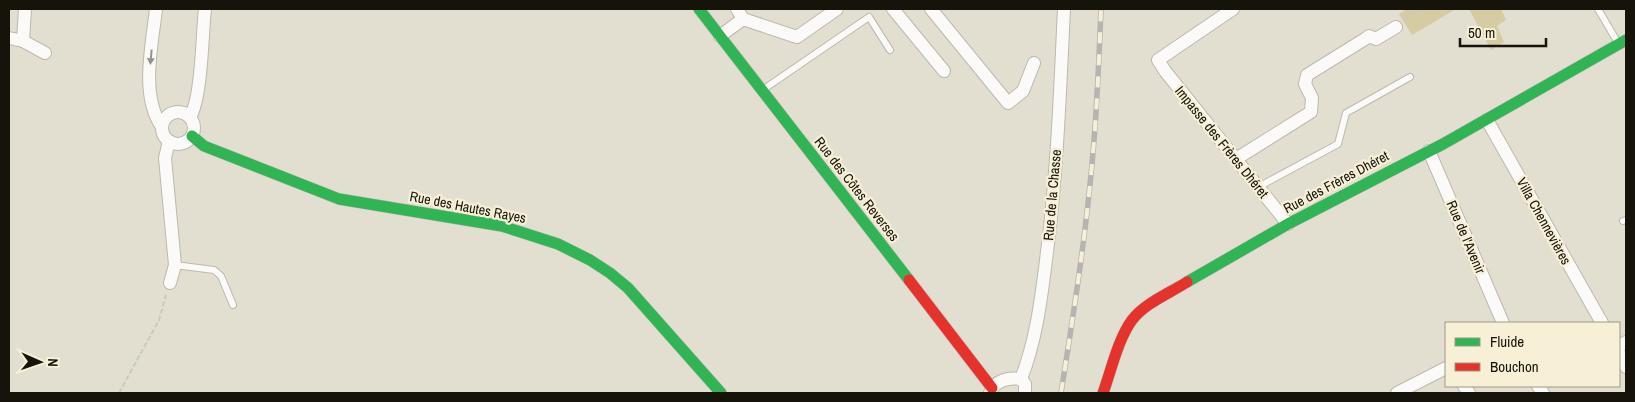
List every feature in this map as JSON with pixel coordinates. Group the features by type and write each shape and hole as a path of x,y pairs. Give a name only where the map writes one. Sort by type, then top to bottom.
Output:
{"street":[{"path":"23,41 25,9"},
{"path":"156,9 150,74 150,99 156,119 169,141 179,144 184,143 192,136 194,126 190,117 175,112 166,118 162,127"},
{"path":"190,117 195,109 198,92 205,9"},
{"name":"Rue des Côtes Reverses","path":"699,9 991,391"},
{"path":"720,36 740,14 796,37 837,9"},
{"path":"893,9 944,71"},
{"path":"932,9 1008,103 1023,91 1034,63"},
{"name":"Rue de la Chasse","path":"1021,379 1036,329 1051,224 1064,9"},
{"name":"Impasse des Frères Dhéret","path":"1233,9 1158,60 1288,224"},
{"path":"1236,159 1311,112 1312,98 1305,84 1307,75 1369,36 1376,39 1396,27"},
{"path":"9,38 23,41 45,53"},
{"name":"Rue des Frères Dhéret","path":"1103,393 1125,332 1144,309 1205,271 1288,224 1429,151 1623,42"},
{"name":"Villa Chennevières","path":"1486,120 1601,322"},
{"name":"Rue des Hautes Rayes","path":"192,136 204,146 339,199 502,226 558,244 590,260 628,288 721,393"},
{"path":"169,141 165,158 175,265 170,283"},
{"name":"Rue de l'Avenir","path":"1429,151 1503,322"},
{"path":"1620,356 1626,367"},
{"path":"1397,393 1445,369"},
{"path":"991,391 1006,379 1021,379 1025,384 1025,393"}],"lane":[{"path":"1598,9 1623,42"},
{"path":"762,90 869,17 890,50"},
{"path":"1258,188 1338,144 1346,113 1410,77"},
{"path":"175,265 214,270 221,276 233,305"}],"path":[{"path":"1396,27 1405,18 1421,9"},
{"path":"119,393 159,320 170,283"}],"shaded area":[{"path":"1407,9 1456,9 1412,35 1399,14"},
{"path":"1469,9 1501,9 1506,20 1497,26 1504,42 1491,50"}],"railway":[{"path":"1061,393 1089,193 1097,106 1101,9"}],"traffic: fast":[{"path":"699,9 909,280"},
{"path":"1187,282 1288,224 1443,144 1626,40"},
{"path":"192,136 204,146 339,199 502,226 558,244 590,260 628,288 721,393"}],"traffic: jam":[{"path":"909,280 992,388"},
{"path":"1103,393 1119,346 1132,320 1151,303 1187,282"}]}
